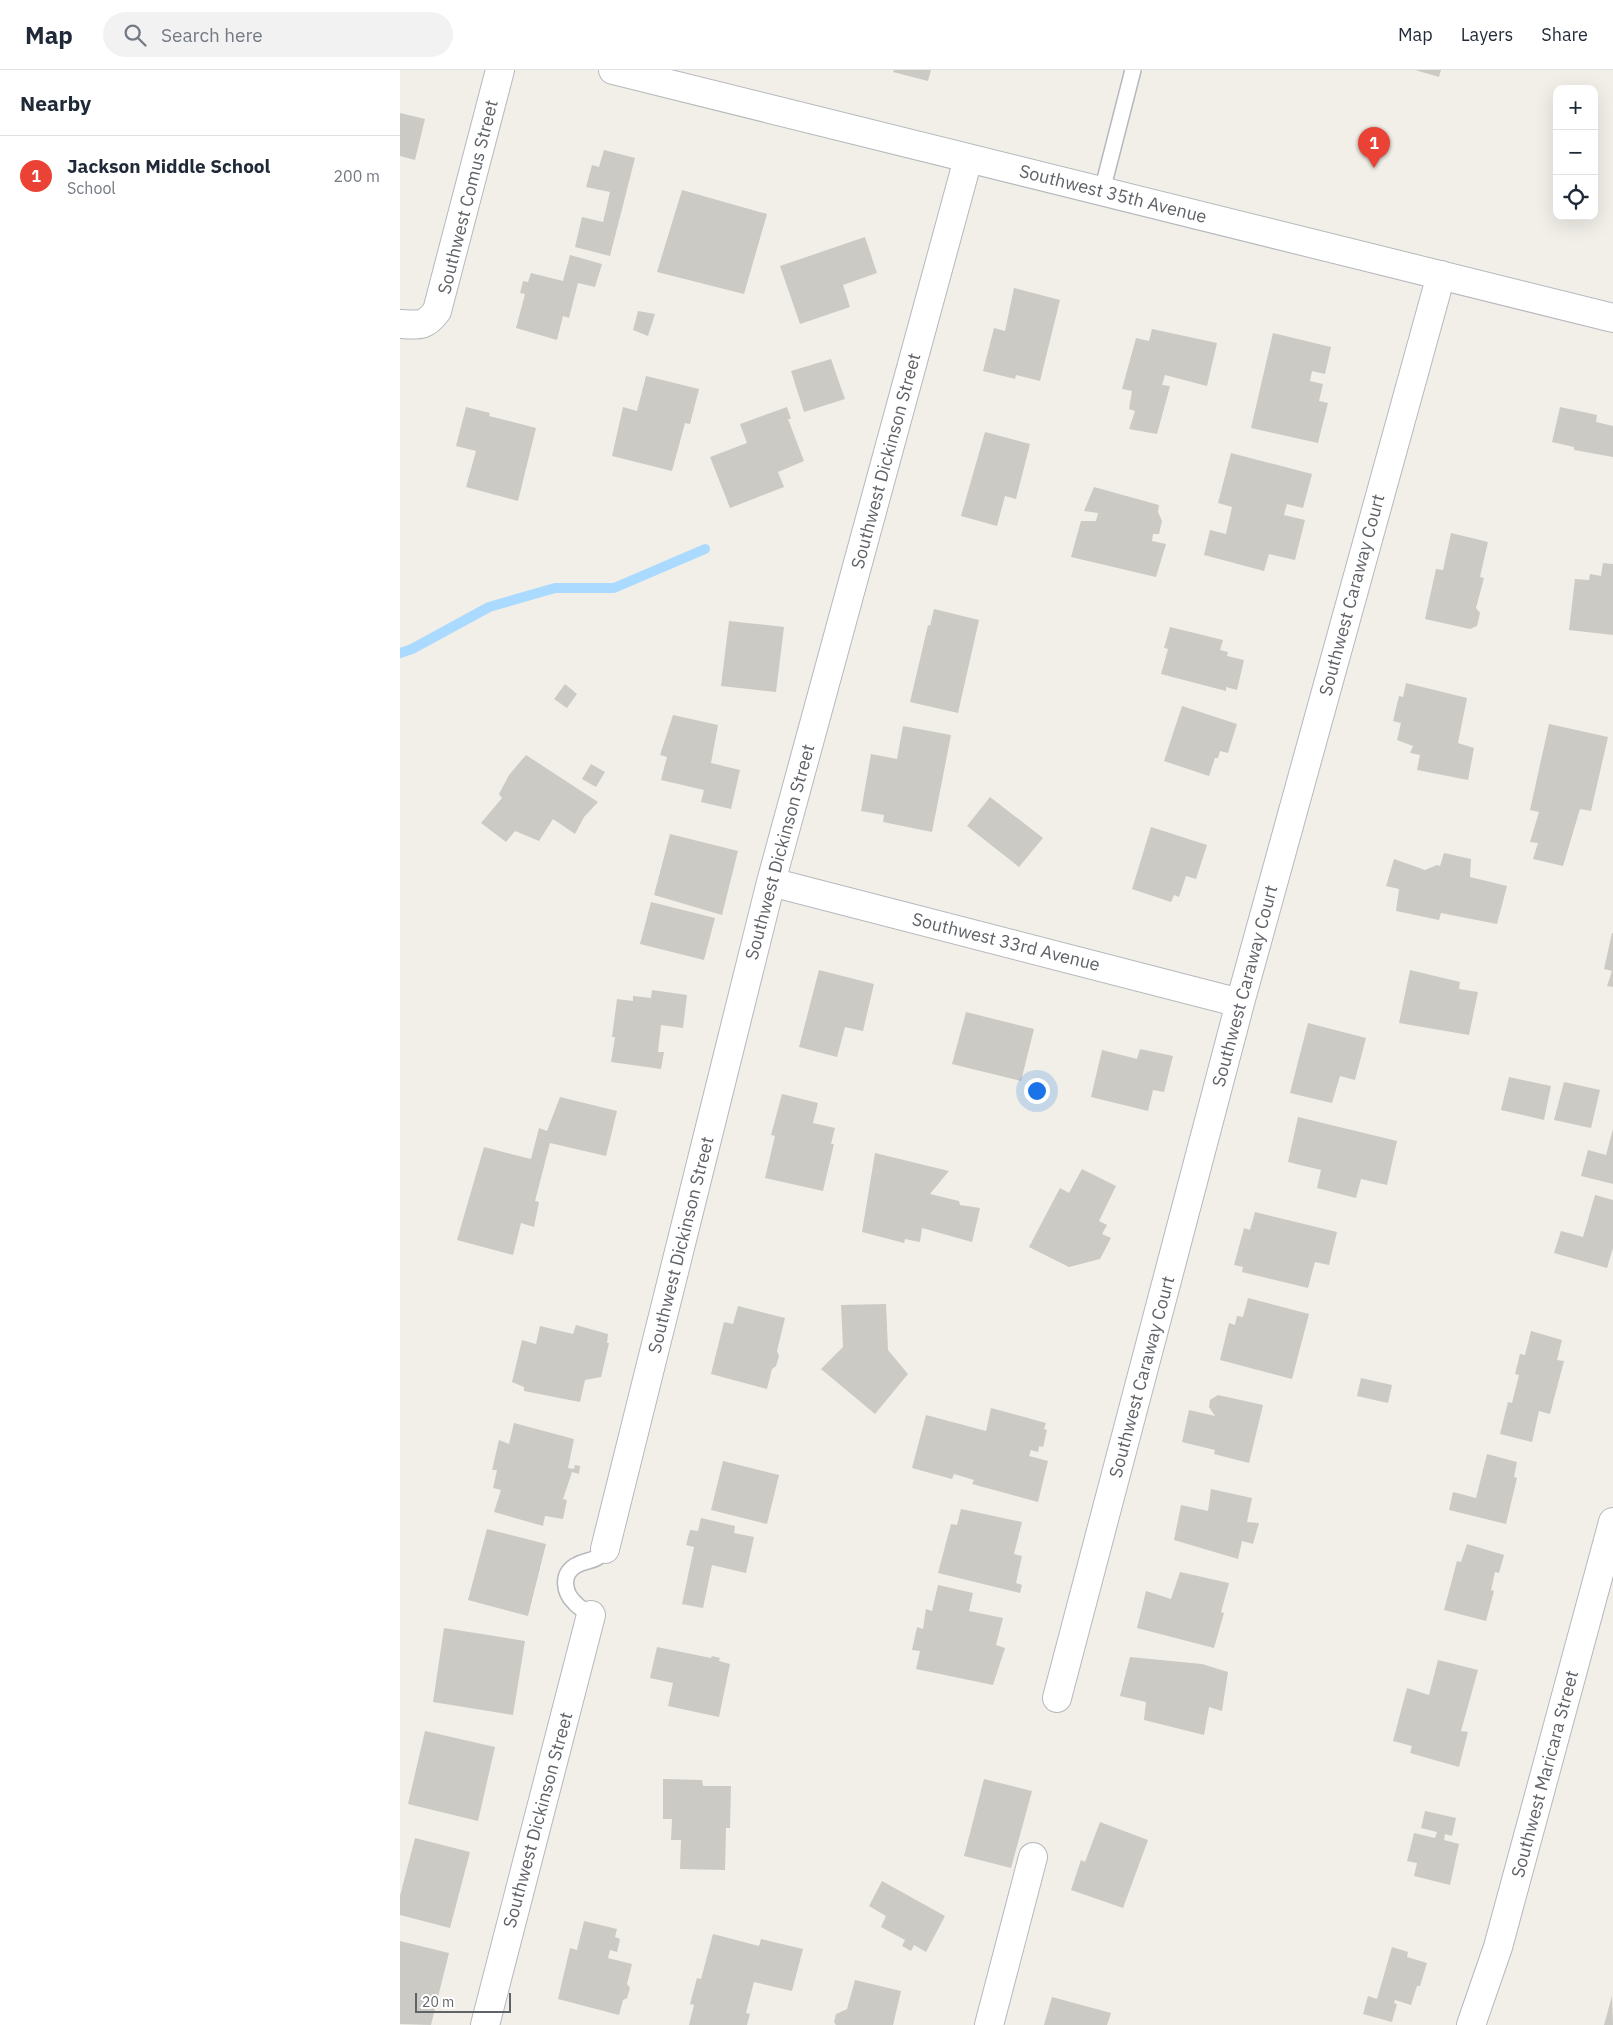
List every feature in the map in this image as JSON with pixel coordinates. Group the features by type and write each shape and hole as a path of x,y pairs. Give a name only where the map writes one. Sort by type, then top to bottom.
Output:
{"street":[{"name":"Southwest Comus Street","path":"400,324 419,324 429,321 441,302 500,70"},
{"name":"Southwest 35th Avenue","path":"613,70 673,77 968,159 1613,318"},
{"name":"Southwest Dickinson Street","path":"605,1549 771,882 968,159"},
{"name":"Southwest Caraway Court","path":"1057,1698 1240,1003 1441,276"},
{"name":"Southwest 33rd Avenue","path":"771,882 1240,1003"},
{"name":"Southwest Maricara Street","path":"1471,2025 1498,1947 1613,1522"},
{"name":"Southwest Dickinson Street","path":"485,2025 591,1615"},
{"path":"989,2025 1033,1856"}],"lane":[{"path":"1102,191 1133,70"},
{"path":"591,1615 574,1603 566,1590 566,1576 575,1566 599,1558 605,1549"}],"building":[{"path":"894,70 931,70 928,81 893,72"},
{"path":"1415,70 1441,70 1439,77"},
{"path":"400,113 425,119 415,160 400,156"},
{"path":"604,150 635,158 610,256 575,247 582,217 603,222 610,192 586,187 592,165 599,167"},
{"path":"682,190 767,214 744,294 657,272"},
{"path":"865,237 877,273 843,285 850,307 800,324 780,266"},
{"path":"570,255 602,264 595,287 578,283 569,318 563,316 557,340 516,328 525,294 520,293 523,281 528,282 531,273 563,281"},
{"path":"1014,288 1060,300 1040,381 1016,375 1015,379 983,371 994,328 1005,331"},
{"path":"638,311 655,314 648,336 633,330"},
{"path":"1152,329 1217,343 1207,386 1165,375 1162,385 1170,386 1157,434 1129,429 1135,411 1129,409 1132,391 1122,389 1136,338 1149,341"},
{"path":"1273,333 1331,347 1325,374 1312,371 1310,381 1323,384 1319,401 1328,403 1318,443 1251,428"},
{"path":"831,359 845,399 804,412 791,371"},
{"path":"646,376 699,389 690,424 685,423 672,471 612,456 623,407 637,411"},
{"path":"466,407 490,413 489,416 536,428 518,501 466,487 476,451 456,446"},
{"path":"787,407 791,419 788,419 804,461 778,472 784,487 730,508 710,457 747,443 740,424"},
{"path":"1560,407 1597,415 1596,422 1613,426 1613,457 1574,450 1574,447 1552,442"},
{"path":"985,432 1030,444 1016,499 1005,496 997,526 961,516"},
{"path":"1231,453 1312,474 1303,508 1287,504 1284,515 1305,520 1295,560 1269,554 1264,571 1204,555 1210,530 1226,534 1232,507 1218,503"},
{"path":"1094,487 1159,505 1158,512 1162,521 1159,534 1153,534 1152,541 1166,544 1156,577 1071,557 1081,521 1096,521 1098,513 1084,511"},
{"path":"1451,533 1488,542 1480,577 1484,578 1476,608 1480,613 1477,626 1470,629 1425,619 1436,569 1443,570"},
{"path":"1603,563 1613,564 1613,635 1569,630 1575,579 1589,580 1590,574 1601,576"},
{"path":"934,609 979,620 958,713 910,702 928,625 930,626"},
{"path":"729,621 784,627 776,692 721,686"},
{"path":"1170,627 1223,640 1220,650 1228,652 1227,656 1244,660 1237,690 1226,687 1226,691 1161,674 1168,649 1164,648"},
{"path":"1406,683 1467,698 1458,743 1474,748 1468,780 1417,770 1420,755 1410,753 1413,746 1397,740 1401,723 1393,721 1399,696 1403,697"},
{"path":"565,684 577,694 567,708 554,699"},
{"path":"1182,706 1237,724 1228,753 1220,751 1218,758 1215,758 1209,776 1164,761"},
{"path":"673,715 718,725 711,763 740,770 731,809 701,802 704,790 661,780 667,757 660,755"},
{"path":"1549,724 1608,737 1591,811 1580,809 1563,866 1533,859 1538,843 1530,842 1539,812 1530,810"},
{"path":"903,726 951,735 932,832 883,822 884,815 861,811 871,754 897,759"},
{"path":"526,755 598,802 584,817 575,834 553,819 539,841 515,831 506,842 481,823 502,798 499,794 509,775"},
{"path":"591,764 605,772 596,787 582,779"},
{"path":"990,797 1043,838 1019,867 967,826"},
{"path":"1151,827 1207,845 1196,879 1186,876 1179,897 1174,895 1171,902 1132,889"},
{"path":"670,834 738,851 722,915 654,895"},
{"path":"1444,853 1471,859 1470,877 1507,886 1497,924 1441,913 1439,920 1396,911 1399,889 1386,886 1394,859 1425,870 1437,865 1440,866"},
{"path":"651,902 715,918 704,960 640,944"},
{"path":"1612,933 1613,987 1607,986 1612,971 1604,969"},
{"path":"819,970 874,984 863,1031 845,1027 837,1057 799,1047"},
{"path":"1410,970 1460,982 1459,989 1478,992 1469,1035 1399,1023"},
{"path":"652,990 687,995 683,1028 661,1025 658,1052 664,1052 661,1069 611,1062 615,1037 612,1037 617,999 633,1001 633,996 651,998"},
{"path":"966,1012 1034,1029 1021,1081 952,1064"},
{"path":"1308,1023 1366,1038 1355,1080 1340,1076 1332,1103 1290,1093"},
{"path":"1140,1049 1173,1056 1164,1092 1153,1090 1148,1111 1091,1097 1102,1050 1137,1059"},
{"path":"1509,1077 1551,1086 1544,1120 1501,1110"},
{"path":"1564,1082 1600,1090 1591,1128 1554,1120"},
{"path":"782,1094 818,1103 813,1123 835,1128 831,1144 834,1144 823,1191 765,1178 775,1136 771,1135"},
{"path":"560,1097 617,1111 606,1156 550,1143 535,1201 539,1202 534,1227 521,1223 513,1255 457,1240 484,1147 531,1159 539,1128 547,1131"},
{"path":"1298,1117 1397,1141 1387,1185 1361,1179 1356,1198 1317,1188 1321,1170 1288,1162"},
{"path":"1613,1129 1613,1184 1581,1176 1588,1150 1606,1155"},
{"path":"875,1153 949,1171 930,1194 959,1201 960,1205 980,1208 972,1242 922,1228 920,1242 905,1239 904,1243 862,1232"},
{"path":"1082,1169 1116,1186 1099,1221 1107,1225 1102,1234 1111,1238 1100,1259 1069,1267 1029,1247 1060,1188 1069,1193"},
{"path":"1595,1195 1613,1200 1613,1248 1607,1268 1554,1253 1561,1231 1583,1237"},
{"path":"1255,1212 1337,1232 1329,1265 1315,1262 1308,1288 1242,1272 1243,1267 1234,1265 1244,1228 1250,1230"},
{"path":"1248,1298 1309,1314 1292,1379 1220,1360 1229,1323 1235,1325 1237,1316 1243,1317"},
{"path":"886,1304 888,1350 908,1374 875,1414 821,1369 843,1347 841,1305"},
{"path":"738,1306 785,1318 777,1351 779,1356 776,1366 772,1369 767,1389 711,1374 724,1322 733,1324"},
{"path":"576,1325 608,1334 607,1343 609,1343 601,1377 585,1380 580,1402 524,1391 524,1387 512,1382 522,1340 536,1344 540,1326 573,1334"},
{"path":"1531,1331 1562,1340 1557,1360 1564,1361 1550,1414 1539,1411 1532,1442 1500,1434 1508,1402 1512,1403 1519,1375 1515,1374 1520,1354 1525,1355"},
{"path":"1361,1378 1392,1385 1388,1403 1357,1396"},
{"path":"1218,1395 1263,1405 1249,1463 1214,1454 1215,1450 1182,1442 1189,1410 1215,1416 1209,1407 1210,1400"},
{"path":"991,1408 1046,1423 1044,1429 1047,1430 1043,1447 1039,1446 1038,1452 1031,1450 1029,1456 1048,1461 1038,1502 972,1484 974,1480 954,1474 952,1479 912,1468 926,1415 986,1431"},
{"path":"514,1423 574,1439 568,1468 574,1469 575,1465 580,1466 579,1474 572,1472 563,1499 567,1500 563,1519 545,1516 543,1526 494,1512 501,1490 493,1488 497,1470 492,1470 499,1440 509,1444"},
{"path":"1487,1454 1517,1462 1514,1477 1517,1478 1506,1524 1449,1510 1453,1492 1476,1498"},
{"path":"723,1461 779,1475 767,1524 711,1510"},
{"path":"1211,1489 1252,1498 1247,1522 1259,1523 1253,1544 1242,1541 1238,1559 1174,1540 1181,1505 1208,1511"},
{"path":"961,1509 1022,1522 1014,1554 1022,1556 1016,1583 1022,1585 1020,1593 938,1573 951,1524 957,1525"},
{"path":"701,1518 735,1526 734,1533 754,1537 746,1573 712,1565 703,1608 682,1604 694,1547 686,1545 690,1530 698,1531"},
{"path":"487,1529 546,1544 528,1616 468,1600"},
{"path":"1467,1544 1504,1555 1499,1573 1495,1572 1491,1590 1494,1591 1486,1621 1444,1610 1457,1561 1461,1562"},
{"path":"1180,1572 1229,1583 1221,1612 1224,1613 1214,1648 1137,1628 1146,1591 1171,1599"},
{"path":"938,1585 973,1593 969,1611 1003,1618 996,1645 1005,1648 993,1685 916,1669 920,1651 912,1650 917,1627 923,1629 926,1609 932,1611"},
{"path":"444,1628 525,1641 513,1715 433,1702"},
{"path":"657,1647 711,1658 712,1656 720,1658 719,1661 730,1664 719,1717 668,1706 673,1683 650,1678"},
{"path":"1130,1657 1202,1664 1228,1672 1222,1711 1209,1707 1204,1735 1144,1720 1146,1702 1120,1696"},
{"path":"1438,1660 1478,1670 1461,1731 1468,1732 1459,1767 1410,1753 1412,1746 1393,1741 1407,1688 1429,1695"},
{"path":"425,1731 495,1747 478,1821 408,1804"},
{"path":"663,1779 702,1780 703,1786 731,1786 730,1828 726,1828 725,1870 680,1869 681,1840 671,1840 672,1819 663,1819"},
{"path":"984,1779 1032,1791 1011,1868 964,1856"},
{"path":"1425,1811 1456,1818 1452,1836 1445,1834 1444,1840 1459,1844 1450,1885 1414,1876 1417,1863 1407,1861 1414,1833 1435,1838 1437,1832 1421,1828"},
{"path":"1100,1822 1148,1840 1123,1908 1071,1890 1081,1860 1085,1862"},
{"path":"415,1838 470,1852 450,1928 400,1915 400,1896"},
{"path":"882,1881 945,1916 926,1952 914,1945 911,1951 902,1946 905,1940 881,1927 886,1916 869,1906"},
{"path":"584,1921 617,1929 615,1937 620,1939 617,1952 610,1950 608,1958 632,1964 627,1984 630,1988 627,1998 623,2000 619,2015 558,1999 570,1948 577,1950"},
{"path":"713,1934 759,1946 761,1939 803,1949 792,1991 754,1982 746,2013 750,2014 747,2025 689,2025 694,2005 690,2004 697,1978 701,1979"},
{"path":"400,1941 449,1953 431,2025 400,2024"},
{"path":"1392,1947 1408,1952 1407,1957 1427,1963 1420,1986 1417,1986 1411,2005 1395,2000 1394,2003 1397,2004 1392,2022 1363,2014 1368,1996 1377,1999"},
{"path":"855,1980 901,1991 893,2025 836,2025 834,2022 836,2014 847,2009"},
{"path":"1612,1996 1613,2025 1604,2025"},
{"path":"1052,1997 1111,2013 1107,2025 1044,2025"}],"waterway":[{"path":"400,653 412,649 489,607 555,588 614,588 705,549"}],"place":[{"name":"Jackson Middle School","path":"1374,168"}]}
